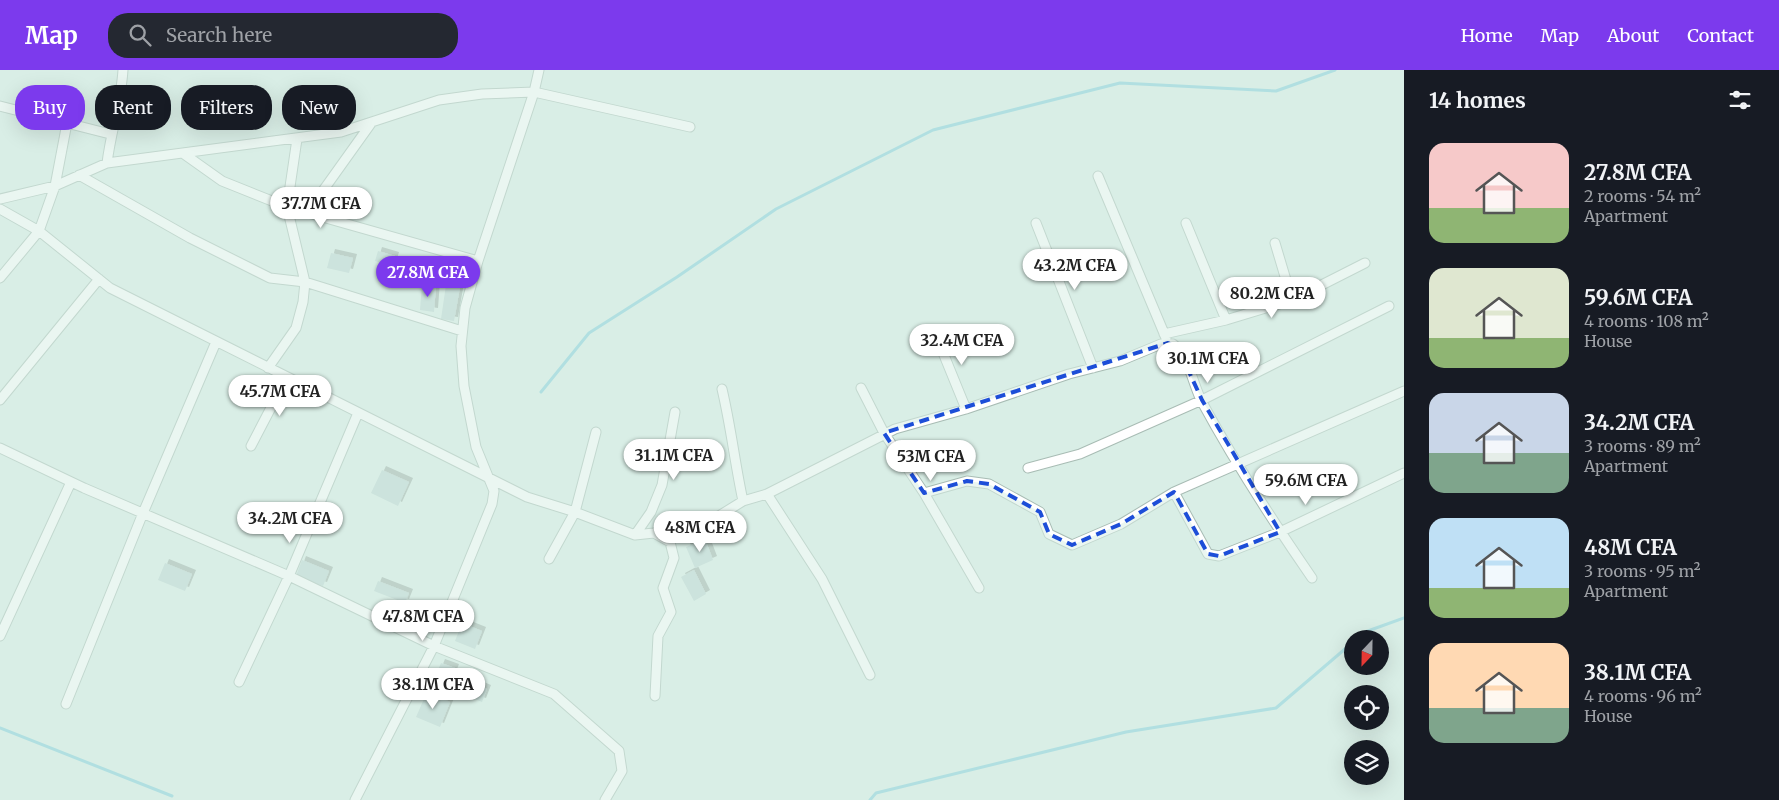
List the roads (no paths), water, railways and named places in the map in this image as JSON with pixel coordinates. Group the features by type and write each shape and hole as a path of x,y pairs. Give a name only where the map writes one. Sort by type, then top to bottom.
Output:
{"street":[{"path":"107,163 110,134 121,97 122,70"},
{"path":"355,800 434,646 492,504 494,490 491,479 476,448 464,386 461,346 462,330 465,308 478,261 534,92 539,70"},
{"path":"0,199 55,186 107,163 341,132 439,100 482,94 534,92 690,127"},
{"path":"0,106 15,110"},
{"path":"307,213 372,122"},
{"path":"85,128 110,134"},
{"path":"0,278 39,231 55,186 66,130"},
{"path":"268,368 296,328 303,302 305,282 287,207 297,139"},
{"path":"184,154 222,181 287,207 478,261"},
{"path":"79,175 190,238 270,278 305,282 462,330"},
{"path":"1098,176 1168,343 1178,348 1202,400 1247,482 1312,578"},
{"path":"0,209 39,231 110,288 527,497 575,512 635,536 654,534 714,519 743,501 767,494 884,433 966,409 1168,343"},
{"path":"1036,223 1093,368"},
{"path":"1186,223 1226,320"},
{"path":"1275,243 1292,300"},
{"path":"1164,334 1226,320 1292,300 1365,263"},
{"path":"0,400 99,279"},
{"path":"1028,468 1080,454 1202,400 1389,306"},
{"path":"935,333 966,409"},
{"path":"66,704 143,513 216,342"},
{"path":"251,446 286,377"},
{"path":"861,388 884,433 924,493 979,588"},
{"path":"722,389 733,433 743,501"},
{"path":"924,493 967,481 989,484 1040,512 1049,534 1072,545 1121,524 1174,492 1404,391"},
{"path":"635,536 651,512 662,485 675,412"},
{"path":"240,682 289,576 358,413"},
{"path":"549,559 575,512 596,432"},
{"path":"0,448 71,482 289,576 434,646 554,694 618,751 622,772 605,800"},
{"path":"1174,492 1208,554 1219,556 1280,532 1404,473"},
{"path":"0,636 71,482"},
{"path":"767,494 822,578 870,675"},
{"path":"654,534 670,542 674,558 663,588 672,612 658,636 655,696"}],"waterway":[{"path":"541,392 589,333 677,277 776,209 933,130 1120,83 1276,91 1335,70"},
{"path":"1371,630 1404,618"},
{"path":"870,800 876,793 1126,732 1276,708 1344,650"},
{"path":"0,728 172,796"}]}
